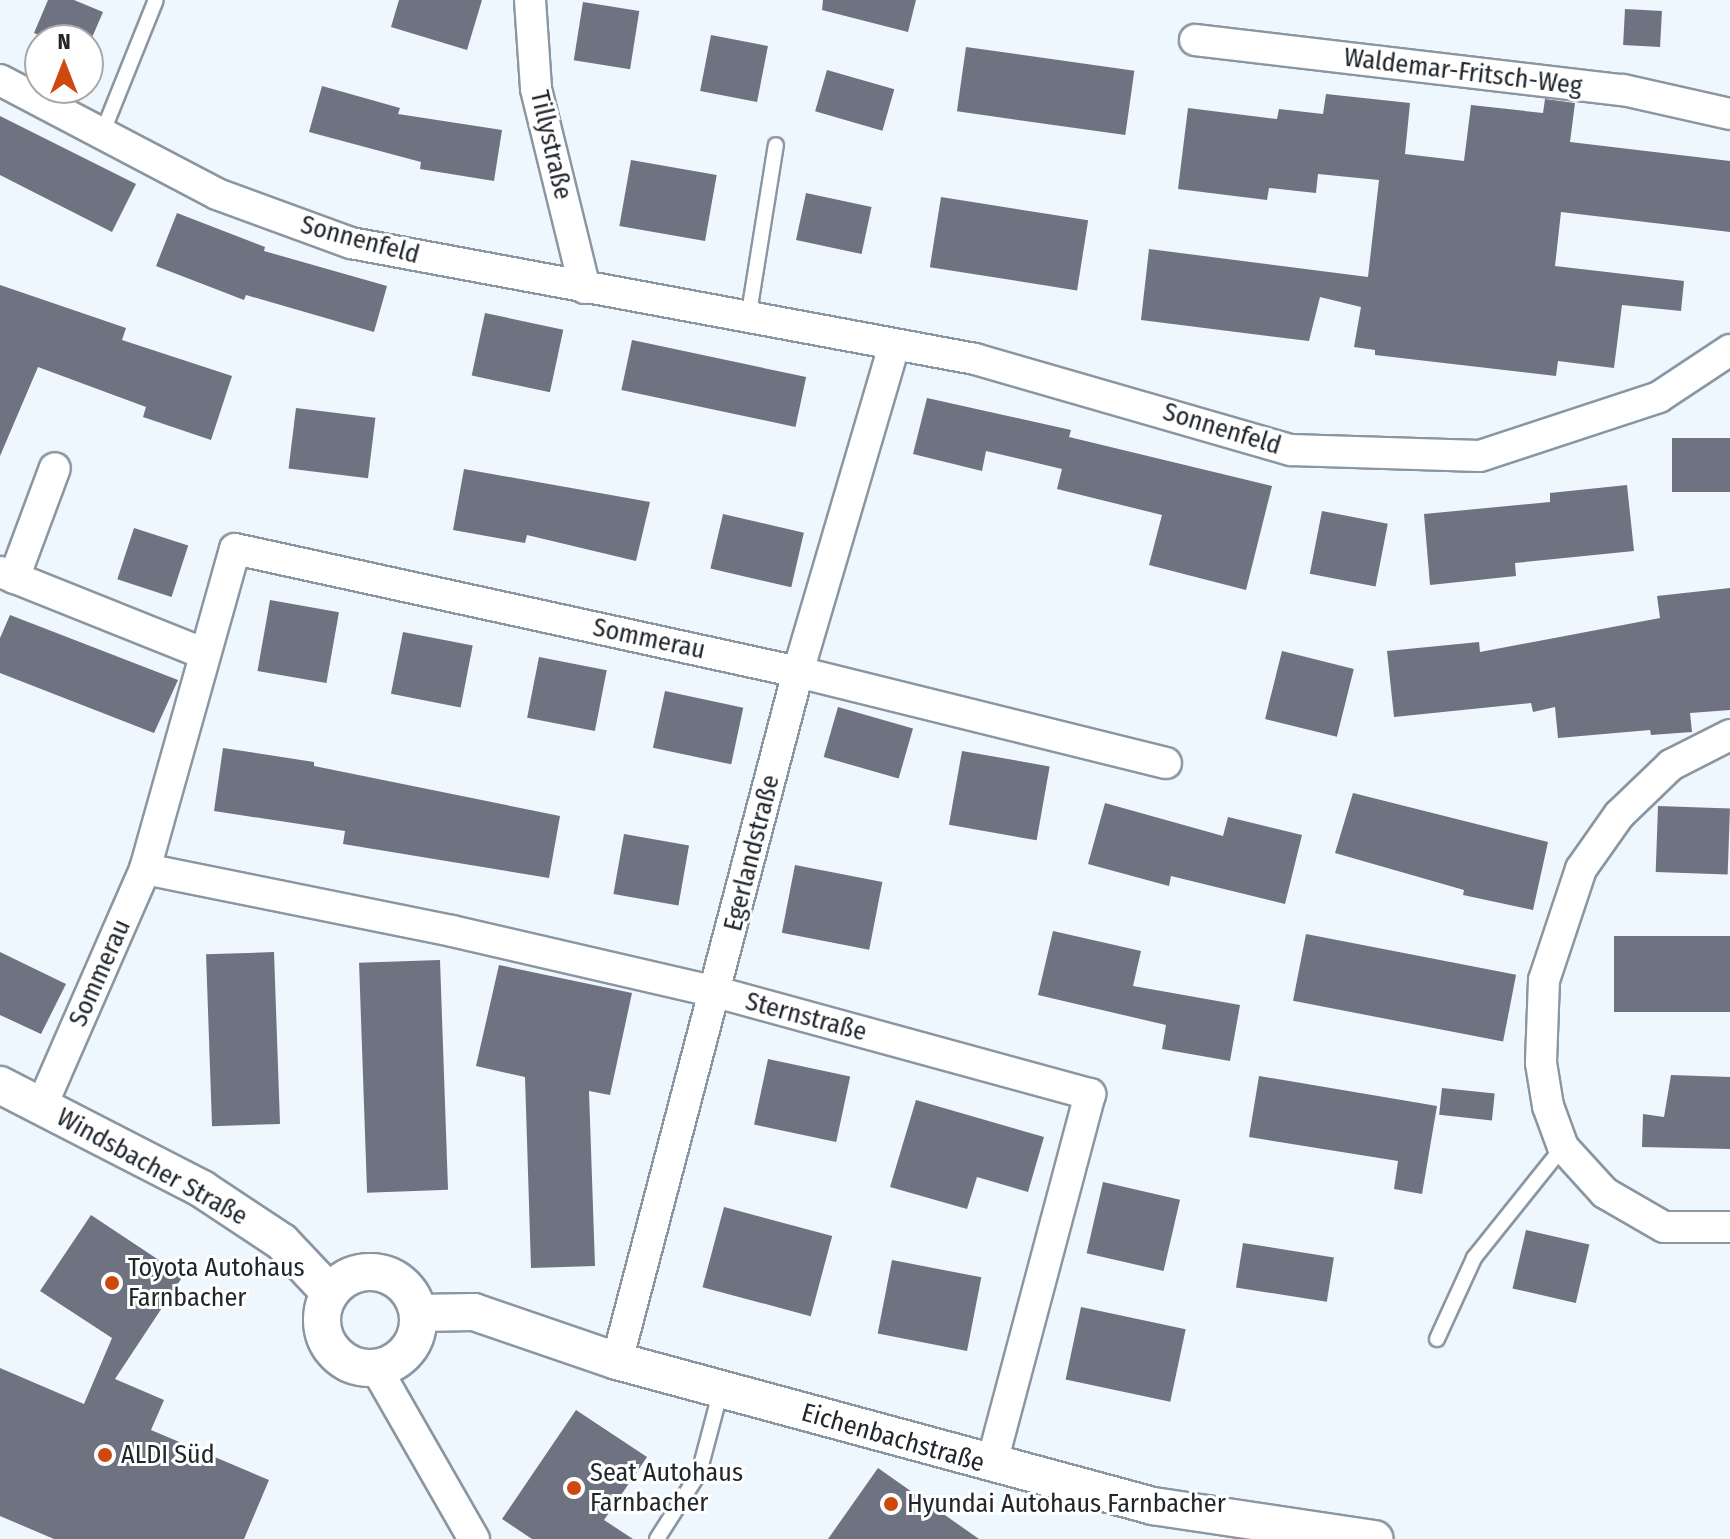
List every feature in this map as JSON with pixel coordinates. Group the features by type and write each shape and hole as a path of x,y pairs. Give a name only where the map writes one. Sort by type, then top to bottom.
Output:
{"street":[{"name":"Tillystraße","path":"530,0 536,89 585,288"},
{"name":"Waldemar-Fritsch-Weg","path":"1195,40 1623,90 1730,114"},
{"name":"Sonnenfeld","path":"0,80 217,194 351,243 1004,367 1291,450 1480,456 1659,397 1730,350"},
{"name":"Egerlandstraße","path":"617,1361 798,672 894,346"},
{"path":"55,468 7,575 203,653"},
{"name":"Sommerau","path":"42,1105 145,869 203,653 235,549 798,672 1166,763"},
{"path":"1730,735 1671,765 1619,815 1581,869 1544,980 1541,1063 1548,1106 1563,1147 1605,1193 1664,1227 1730,1227"},
{"name":"Sternstraße","path":"145,869 452,931 716,992 1090,1094 991,1465"},
{"name":"Windsbacher Straße","path":"0,1085 202,1189 282,1242 330,1293"},
{"path":"372,1272 402,1285 418,1313 412,1343 390,1364 376,1368 359,1368 333,1352 321,1323 330,1293 349,1277 372,1272"},
{"name":"Eichenbachstraße","path":"418,1313 474,1312 617,1361 991,1465 1153,1506 1375,1539"},
{"path":"376,1368 474,1539"}],"lane":[{"path":"102,134 156,0"},
{"path":"748,319 776,145"},
{"path":"1437,1339 1474,1258 1563,1147"},
{"path":"657,1539 699,1473 721,1390"}],"building":[{"path":"48,0 74,0 103,12 98,24 38,24"},
{"path":"399,0 482,0 467,50 391,27"},
{"path":"823,0 916,0 908,32 822,10"},
{"path":"583,2 639,11 630,69 574,60"},
{"path":"1625,9 1662,11 1660,47 1623,45"},
{"path":"711,35 768,46 757,102 700,91"},
{"path":"966,47 1134,71 1125,135 957,111"},
{"path":"827,70 894,89 882,131 815,111"},
{"path":"322,86 400,108 398,114 502,130 494,181 420,169 421,162 309,132"},
{"path":"1326,94 1410,103 1405,154 1464,161 1471,105 1543,113 1545,99 1575,103 1570,142 1730,161 1730,232 1561,212 1555,266 1684,281 1681,311 1622,305 1614,368 1558,361 1556,376 1375,355 1375,350 1354,347 1361,307 1320,297 1309,341 1141,320 1149,249 1368,277 1379,180 1318,174 1316,193 1269,188 1267,200 1178,189 1188,108 1277,119 1279,109 1323,114"},
{"path":"0,116 136,184 112,232 0,175"},
{"path":"631,160 717,175 705,241 619,226"},
{"path":"806,193 872,207 862,254 796,240"},
{"path":"941,197 1088,220 1077,290 930,267"},
{"path":"177,213 265,247 264,251 387,286 374,332 246,295 244,300 156,266"},
{"path":"0,285 126,328 122,340 232,376 211,440 143,417 146,407 38,367 0,456"},
{"path":"485,313 563,330 550,392 472,376"},
{"path":"632,340 806,377 796,427 621,390"},
{"path":"927,398 1071,430 1069,437 1272,486 1246,590 1149,565 1162,515 1057,489 1062,469 986,451 982,471 913,454"},
{"path":"296,408 375,418 368,478 289,469"},
{"path":"1672,438 1730,438 1730,492 1672,492"},
{"path":"464,469 650,502 636,561 527,535 525,543 453,530"},
{"path":"1627,485 1634,551 1515,563 1516,576 1430,585 1424,514 1550,502 1550,493"},
{"path":"1322,511 1388,524 1376,587 1310,574"},
{"path":"723,514 804,533 791,587 710,569"},
{"path":"134,528 188,546 172,597 117,579"},
{"path":"1730,588 1730,710 1690,713 1692,732 1651,735 1650,730 1558,738 1555,707 1533,712 1531,703 1394,717 1387,651 1479,642 1480,652 1660,618 1657,596"},
{"path":"270,600 339,612 326,683 257,671"},
{"path":"10,615 178,680 154,733 0,673 0,638"},
{"path":"403,632 473,646 461,707 391,694"},
{"path":"1282,651 1354,669 1337,737 1265,719"},
{"path":"539,657 607,670 595,731 527,718"},
{"path":"665,691 743,708 731,764 653,748"},
{"path":"838,707 913,728 899,778 824,757"},
{"path":"223,748 314,762 314,766 560,816 549,878 343,844 345,831 214,811"},
{"path":"962,751 1050,766 1037,840 949,825"},
{"path":"1353,793 1548,842 1533,910 1463,895 1464,890 1335,853"},
{"path":"1105,803 1223,836 1228,817 1302,835 1285,904 1171,876 1169,886 1088,864"},
{"path":"1658,806 1730,809 1728,874 1656,872"},
{"path":"624,834 689,845 678,906 613,894"},
{"path":"795,865 882,882 869,950 782,933"},
{"path":"1053,931 1141,951 1133,986 1240,1005 1230,1061 1162,1049 1166,1025 1038,995"},
{"path":"1306,934 1516,975 1503,1042 1293,1001"},
{"path":"1614,936 1730,936 1730,1012 1614,1012"},
{"path":"0,952 66,984 41,1034 0,1015"},
{"path":"274,952 280,1124 212,1126 206,954"},
{"path":"440,960 448,1190 367,1193 359,963"},
{"path":"499,965 632,993 610,1095 589,1091 595,1266 531,1268 525,1077 476,1066"},
{"path":"768,1059 850,1076 836,1142 754,1125"},
{"path":"1671,1075 1730,1077 1730,1149 1642,1147 1643,1114 1664,1117"},
{"path":"1259,1076 1437,1106 1422,1194 1394,1189 1398,1161 1249,1137"},
{"path":"1442,1088 1495,1094 1492,1120 1439,1115"},
{"path":"916,1100 1044,1137 1028,1192 977,1177 967,1209 890,1187"},
{"path":"1103,1182 1180,1200 1164,1271 1087,1253"},
{"path":"724,1207 832,1236 811,1316 703,1287"},
{"name":"ALDI Süd","path":"91,1215 183,1276 115,1379 164,1400 151,1430 269,1480 244,1539 54,1539 0,1516 0,1368 84,1404 112,1338 40,1291"},
{"path":"1526,1230 1589,1245 1576,1303 1513,1288"},
{"path":"1243,1243 1334,1257 1327,1302 1236,1287"},
{"path":"892,1260 981,1277 967,1351 878,1334"},
{"path":"1081,1307 1186,1329 1170,1402 1066,1379"},
{"name":"Seat Autohaus Farnbacher","path":"576,1410 647,1457 604,1520 633,1539 532,1539 502,1519"},
{"name":"Hyundai Autohaus Farnbacher","path":"878,1468 979,1539 828,1539"}],"place":[{"name":"Toyota Autohaus Farnbacher","path":"112,1283"},
{"name":"ALDI Süd","path":"105,1455"},
{"name":"Seat Autohaus Farnbacher","path":"574,1488"},
{"name":"Hyundai Autohaus Farnbacher","path":"891,1504"}]}
